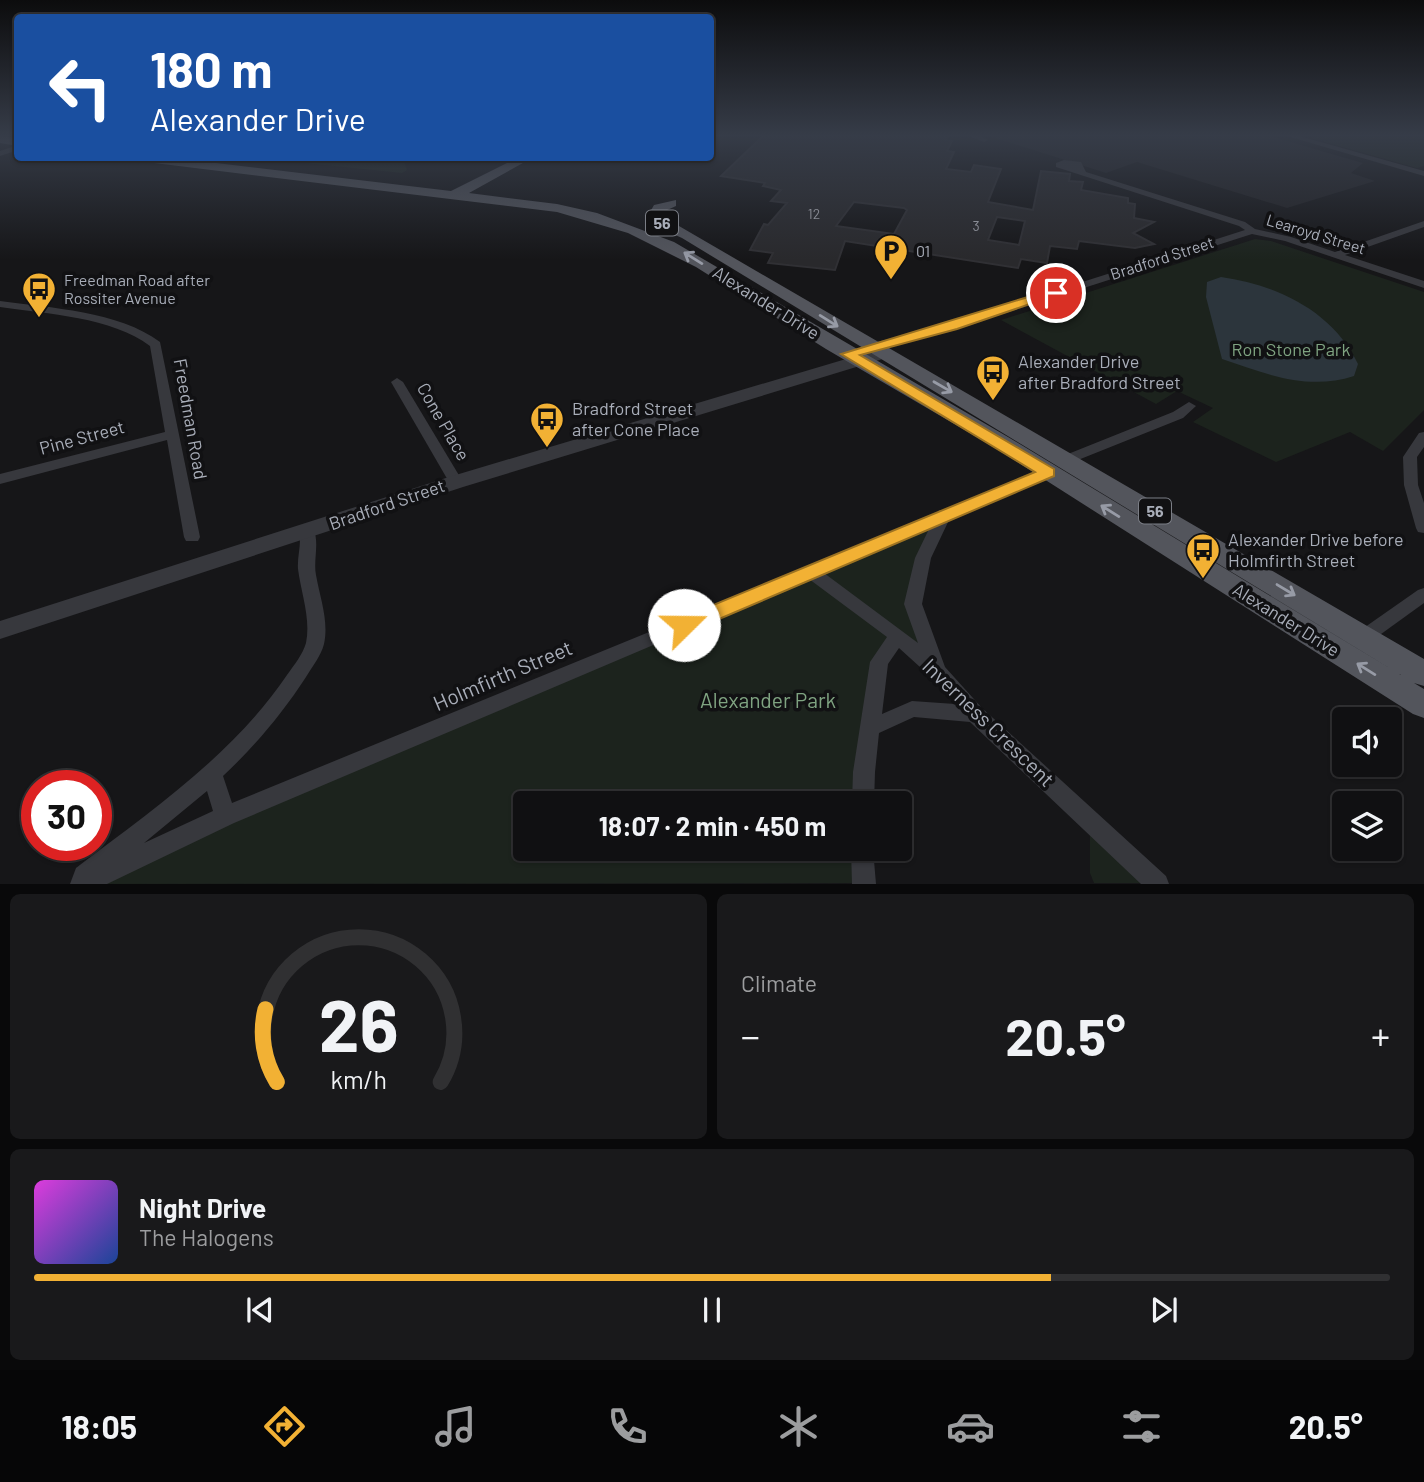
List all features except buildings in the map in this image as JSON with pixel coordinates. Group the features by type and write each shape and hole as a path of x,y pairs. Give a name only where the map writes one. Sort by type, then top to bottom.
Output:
{"main road":[{"name":"Alexander Drive","path":"329,177 459,191 505,192 606,207 673,227 866,353"},
{"name":"Alexander Drive","path":"373,177 422,183 584,213 647,233 866,353 1058,466 1364,637 1424,674"},
{"path":"422,183 462,177"},
{"path":"459,191 475,177"},
{"path":"459,191 483,177"},
{"path":"499,177 495,184 505,192"},
{"path":"671,202 657,212 673,227"},
{"name":"Alexander Drive","path":"1058,466 1424,705"}],"street":[{"name":"Learoyd Street","path":"1098,177 1242,224 1252,231 1277,236 1424,285"},
{"path":"1335,255 1424,224"},
{"name":"Bradford Street","path":"0,630 456,482 774,383 796,380 866,353 937,337 952,327 1252,231"},
{"name":"Freedman Road","path":"0,304 122,326 146,335 156,345 192,537"},
{"name":"Cone Place","path":"397,382 456,482"},
{"name":"Holmfirth Street","path":"81,884 226,816 811,572 1178,415 1189,406"},
{"name":"Pine Street","path":"0,479 173,434"},
{"path":"1424,436 1410,457 1411,485 1424,528"},
{"path":"938,672 913,604 923,558 944,514"},
{"path":"75,884 211,772 273,710 315,646 318,622 305,567 309,539 307,532"},
{"name":"Inverness Crescent","path":"811,572 898,636 938,672 975,714 1158,884"},
{"path":"1364,637 1424,594"},
{"path":"863,791 863,772 879,662 898,636"},
{"path":"870,728 912,709 975,714"},
{"path":"211,772 226,816"},
{"path":"863,861 864,884"}],"shaded area":[{"path":"1187,177 1364,177 1375,181 1287,208"},
{"path":"1221,277 1283,294 1319,316 1347,346 1358,364 1354,376 1320,382 1287,379 1222,359 1206,297 1207,282"}],"green space":[{"name":"Ron Stone Park","path":"1255,239 1271,241 1424,292 1424,410 1383,451 1350,432 1276,462 1193,422 1213,408 1177,391 1156,404 1001,320"},
{"name":"Alexander Park","path":"944,514 913,604 938,672 898,636 879,662 863,791 513,791 513,861 863,861 864,883 81,884"},
{"path":"1090,821 1158,883 1094,883 1090,873"}],"place":[{"name":"01","path":"891,281"},
{"name":"Freedman Road after Rossiter Avenue","path":"39,319"},
{"name":"Alexander Drive after Bradford Street","path":"993,402"},
{"name":"Bradford Street after Cone Place","path":"547,449"},
{"name":"Alexander Drive before Holmfirth Street","path":"1203,580"}],"route":[{"path":"684,625 944,514 1048,473 848,354 928,330 952,327 1056,293"}]}
